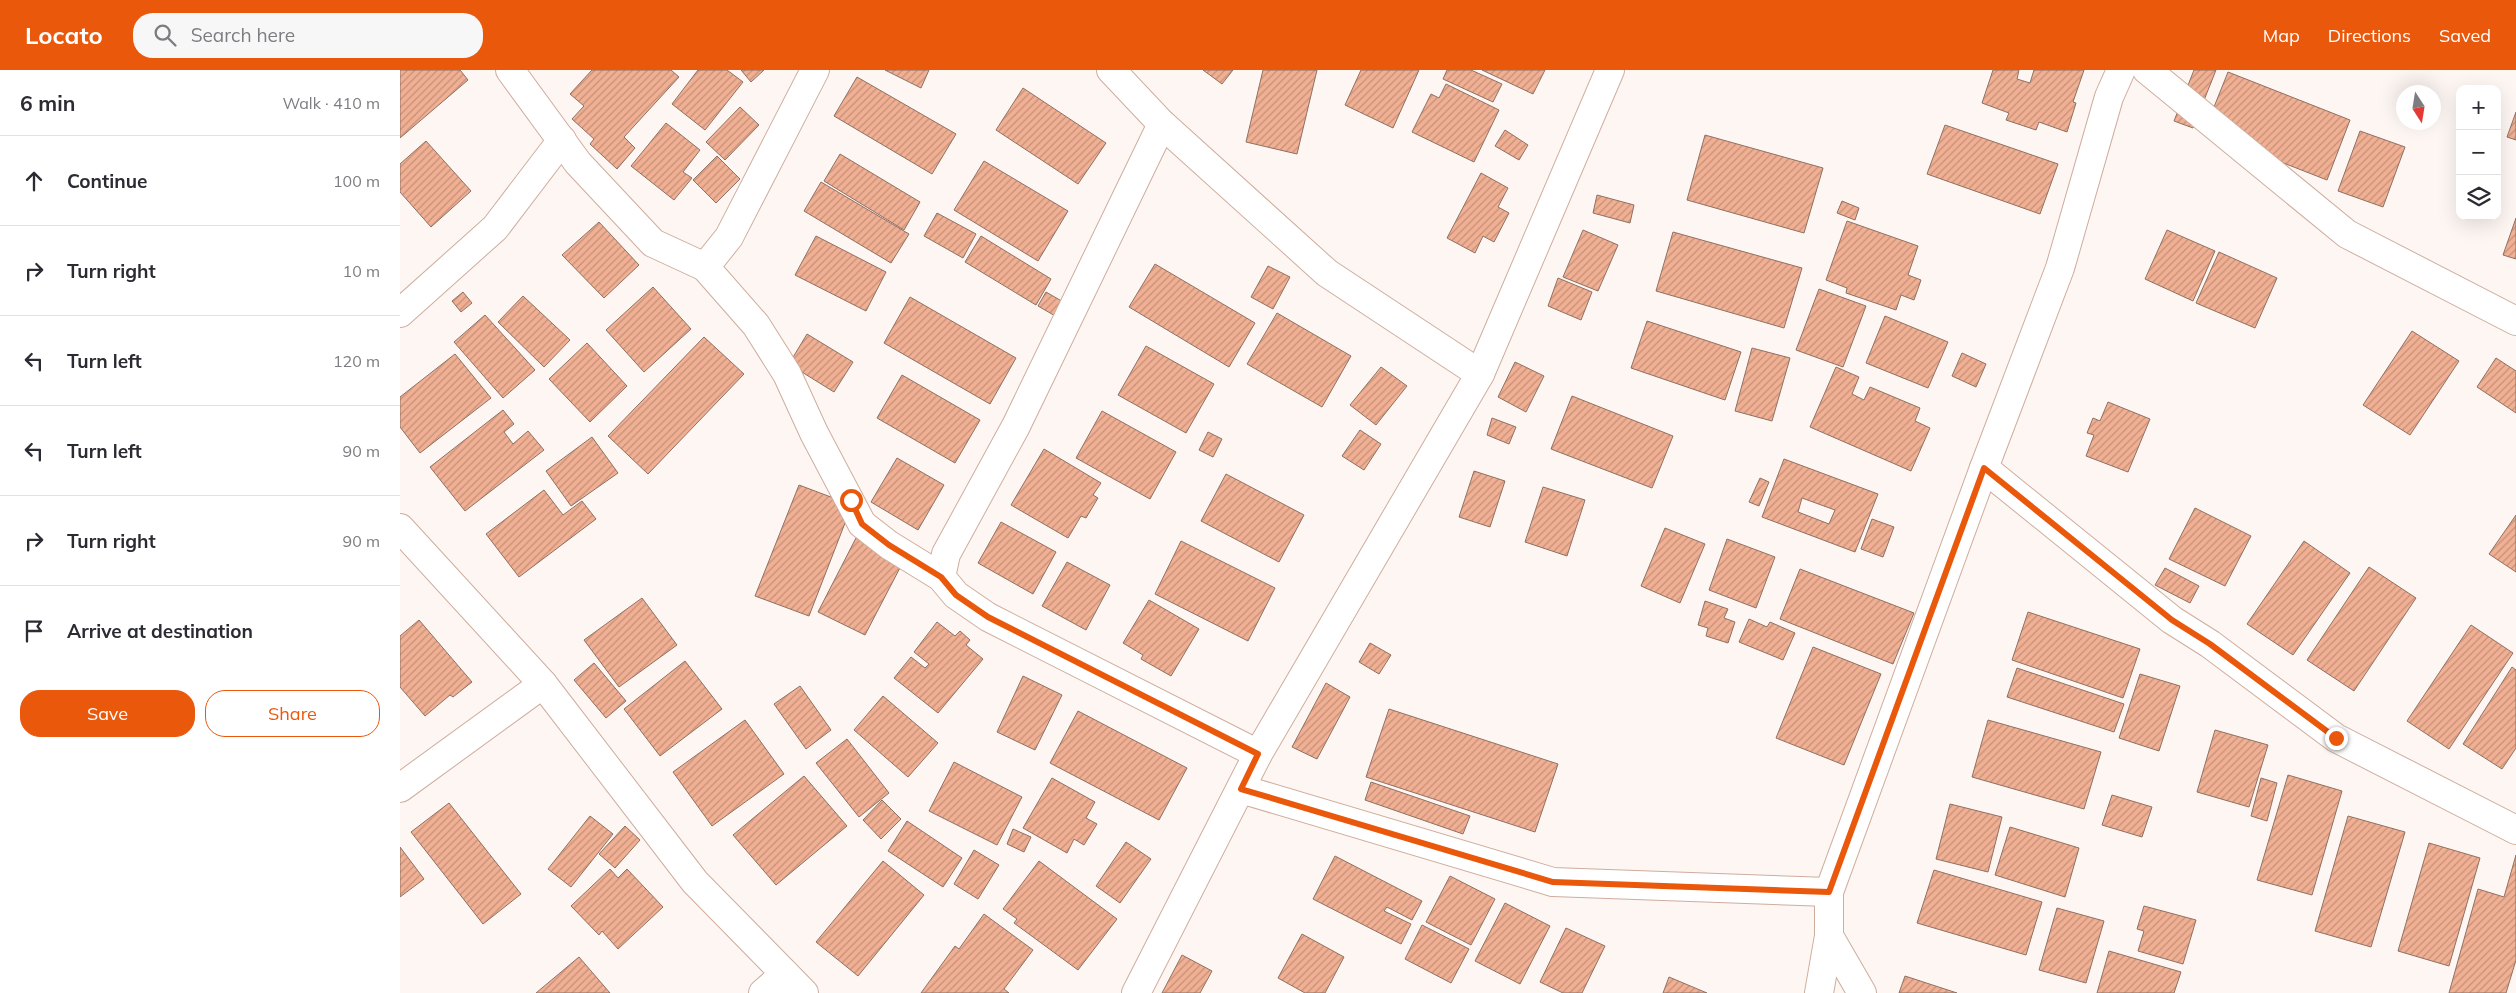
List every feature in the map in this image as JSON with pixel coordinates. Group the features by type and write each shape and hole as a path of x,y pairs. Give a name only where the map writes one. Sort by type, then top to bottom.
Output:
{"street":[{"path":"510,70 578,163 653,243 705,267 756,325 788,374 814,433 862,524 889,545 941,577 956,595 988,617 1258,754"},
{"path":"705,267 729,237 816,70"},
{"path":"1111,70 1162,124 1327,273 1480,374"},
{"path":"1136,993 1258,754 1480,374 1610,70"},
{"path":"1820,993 1829,936 1829,892 1984,468 2060,268 2109,97 2121,70"},
{"path":"2148,70 2347,234 2516,322"},
{"path":"941,577 946,554 1016,426 1162,124"},
{"path":"400,313 495,228 562,140"},
{"path":"1984,468 2172,620 2210,644 2336,738 2516,830"},
{"path":"400,528 543,684 695,882 804,993"},
{"path":"400,788 543,684"},
{"path":"1241,789 1553,882 1829,892"},
{"path":"1829,936 1862,993"},
{"path":"763,993 785,974"}],"building":[{"path":"400,70 460,70 468,80 400,138"},
{"path":"592,70 671,70 679,77 624,137 635,148 617,169 590,144 594,139 572,119 584,106 570,94"},
{"path":"698,70 727,70 743,82 705,130 672,104"},
{"path":"741,70 764,70 751,82"},
{"path":"885,70 929,70 921,88"},
{"path":"1203,70 1233,70 1222,84"},
{"path":"1263,70 1317,70 1297,154 1246,142"},
{"path":"1361,70 1419,70 1393,128 1345,105"},
{"path":"1447,70 1471,70 1502,84 1493,102 1443,79"},
{"path":"1482,70 1545,70 1533,94"},
{"path":"1993,70 2019,70 2017,79 2030,83 2034,70 2084,70 2073,102 2076,103 2067,132 2039,122 2036,130 2006,120 2009,113 1982,103"},
{"path":"2194,70 2216,70 2193,128 2174,121"},
{"path":"2228,72 2350,120 2327,180 2204,132"},
{"path":"857,77 956,134 932,174 834,116"},
{"path":"1446,84 1499,110 1474,162 1412,132 1431,94 1439,98"},
{"path":"1023,88 1106,143 1078,184 996,130"},
{"path":"740,107 759,125 725,160 706,142"},
{"path":"2516,112 2516,140 2507,137"},
{"path":"666,123 700,150 683,172 692,178 674,200 631,166"},
{"path":"1945,125 2058,164 2040,214 1927,174"},
{"path":"1505,130 1528,145 1519,160 1495,146"},
{"path":"2360,131 2405,147 2383,207 2338,191"},
{"path":"1705,135 1823,168 1804,233 1687,200"},
{"path":"426,141 471,191 431,227 400,192 400,164"},
{"path":"840,154 920,202 904,230 824,181"},
{"path":"717,156 740,179 716,203 693,180"},
{"path":"984,161 1068,211 1038,261 954,210"},
{"path":"1481,173 1508,188 1498,207 1509,213 1494,242 1483,236 1475,253 1447,238"},
{"path":"821,182 909,234 891,263 804,211"},
{"path":"1597,195 1634,205 1630,223 1593,213"},
{"path":"1842,201 1859,208 1855,220 1837,213"},
{"path":"937,213 976,234 963,258 924,236"},
{"path":"2516,218 2516,259 2503,255"},
{"path":"1847,221 1918,246 1908,275 1921,280 1914,300 1901,295 1896,310 1846,293 1847,288 1826,280"},
{"path":"599,222 639,265 604,298 562,255"},
{"path":"1583,230 1618,245 1598,291 1563,277"},
{"path":"2167,230 2215,251 2193,301 2145,279"},
{"path":"1673,232 1802,268 1784,328 1656,291"},
{"path":"816,236 886,272 866,311 795,275"},
{"path":"981,236 1051,279 1036,305 965,262"},
{"path":"2219,252 2277,278 2255,328 2196,303"},
{"path":"1155,264 1255,323 1229,367 1129,307"},
{"path":"1268,266 1290,277 1273,309 1251,297"},
{"path":"1558,278 1592,292 1581,320 1548,306"},
{"path":"653,287 691,329 644,372 606,330"},
{"path":"1819,289 1866,306 1843,367 1796,350"},
{"path":"463,292 472,303 461,312 452,301"},
{"path":"1046,292 1065,303 1057,317 1038,306"},
{"path":"523,296 570,340 544,367 498,322"},
{"path":"910,297 1016,358 990,404 884,343"},
{"path":"1277,313 1351,356 1322,407 1247,364"},
{"path":"485,315 535,370 503,398 454,342"},
{"path":"1885,316 1948,342 1928,388 1866,363"},
{"path":"1647,321 1741,352 1725,400 1631,368"},
{"path":"2412,331 2459,361 2410,435 2363,405"},
{"path":"807,334 853,362 834,392 789,364"},
{"path":"704,337 744,374 648,474 608,436"},
{"path":"587,343 627,386 590,422 549,379"},
{"path":"1146,346 1214,384 1186,433 1118,395"},
{"path":"1752,348 1790,358 1772,421 1735,411"},
{"path":"1962,353 1986,364 1976,387 1952,376"},
{"path":"455,354 491,398 420,453 400,427 400,397"},
{"path":"2496,358 2516,371 2516,413 2477,387"},
{"path":"1515,362 1544,376 1526,412 1498,397"},
{"path":"1381,367 1407,386 1376,425 1350,405"},
{"path":"1836,367 1859,377 1852,394 1864,400 1870,387 1920,408 1915,421 1930,428 1911,471 1810,427"},
{"path":"902,375 980,420 955,463 877,418"},
{"path":"1572,396 1673,436 1652,488 1551,449"},
{"path":"2108,402 2150,419 2128,472 2086,456 2094,435 2087,433 2093,418 2100,421"},
{"path":"503,410 514,424 504,432 513,444 528,431 544,450 465,511 430,467"},
{"path":"1102,411 1176,452 1150,499 1076,458"},
{"path":"1492,418 1516,427 1509,444 1487,435"},
{"path":"1360,430 1381,444 1364,470 1342,456"},
{"path":"1208,432 1222,439 1213,457 1199,450"},
{"path":"592,437 618,473 571,506 546,471"},
{"path":"1044,449 1101,483 1093,495 1098,498 1086,518 1081,516 1068,538 1011,505"},
{"path":"897,458 944,485 918,530 871,502"},
{"path":"1784,459 1878,494 1855,552 1762,517","holes":["1802,498 1835,510 1829,524 1798,512"]},
{"path":"1474,471 1505,481 1490,527 1459,517"},
{"path":"1226,474 1304,515 1279,562 1201,521"},
{"path":"1760,478 1769,482 1759,506 1749,502"},
{"path":"799,485 852,505 809,616 755,596"},
{"path":"1543,487 1585,500 1567,556 1525,542"},
{"path":"544,490 563,515 582,501 596,519 519,577 486,534"},
{"path":"2195,508 2251,536 2225,586 2169,559"},
{"path":"2516,515 2516,572 2489,554"},
{"path":"1872,519 1894,527 1883,557 1861,549"},
{"path":"1001,522 1056,552 1033,594 978,563"},
{"path":"1665,528 1705,544 1680,603 1641,586"},
{"path":"856,538 903,562 865,635 818,612"},
{"path":"1727,539 1775,557 1756,608 1709,590"},
{"path":"1181,541 1275,588 1248,641 1155,594"},
{"path":"2304,541 2350,573 2293,655 2247,624"},
{"path":"1067,562 1110,585 1086,630 1042,606"},
{"path":"2369,567 2416,598 2354,691 2307,660"},
{"path":"2165,568 2199,586 2190,603 2155,585"},
{"path":"1800,569 1914,613 1893,664 1780,619"},
{"path":"642,598 677,645 619,687 584,640"},
{"path":"1149,600 1199,629 1171,676 1141,659 1143,655 1123,643"},
{"path":"1705,601 1728,609 1724,618 1735,622 1728,643 1706,636 1708,628 1698,625"},
{"path":"2028,612 2140,649 2123,698 2012,660"},
{"path":"1749,619 1767,627 1770,622 1795,633 1783,660 1739,642"},
{"path":"419,620 472,682 453,697 450,695 425,716 400,687 400,636"},
{"path":"937,622 955,636 960,631 970,640 966,645 983,659 938,713 894,678 911,657 925,668 929,664 914,652"},
{"path":"2471,625 2513,653 2449,749 2407,721"},
{"path":"1370,643 1391,655 1379,674 1359,662"},
{"path":"1813,647 1881,674 1844,765 1776,738"},
{"path":"685,661 722,709 660,756 624,709"},
{"path":"594,663 626,701 606,718 574,680"},
{"path":"2512,667 2516,670 2516,748 2502,769 2463,744"},
{"path":"2017,668 2124,704 2114,732 2007,697"},
{"path":"2140,674 2180,686 2159,751 2119,738"},
{"path":"1023,676 1062,695 1035,750 997,732"},
{"path":"1326,683 1350,697 1317,759 1292,747"},
{"path":"800,686 831,730 806,749 774,704"},
{"path":"883,696 938,743 908,777 854,730"},
{"path":"1389,709 1558,764 1535,832 1366,777"},
{"path":"1078,711 1187,768 1159,820 1050,763"},
{"path":"745,720 784,774 712,826 673,772"},
{"path":"1988,720 2101,752 2084,809 1972,777"},
{"path":"2215,730 2268,745 2249,807 2197,792"},
{"path":"847,739 889,793 859,817 816,763"},
{"path":"954,762 1022,797 997,845 929,811"},
{"path":"2288,775 2342,791 2312,895 2257,880"},
{"path":"804,776 847,826 776,885 733,835"},
{"path":"1052,778 1095,802 1086,818 1097,824 1084,845 1074,839 1067,853 1023,828"},
{"path":"2261,778 2277,783 2267,821 2251,816"},
{"path":"1371,782 1470,816 1463,834 1365,800"},
{"path":"2112,795 2152,807 2142,837 2102,825"},
{"path":"882,800 901,819 881,839 863,820"},
{"path":"449,803 521,894 483,924 411,832"},
{"path":"1950,804 2002,817 1988,872 1936,859"},
{"path":"590,816 613,834 571,887 548,869"},
{"path":"2348,816 2405,832 2371,947 2315,931"},
{"path":"907,821 962,858 943,887 888,851"},
{"path":"625,826 640,840 615,868 599,854"},
{"path":"2010,827 2079,848 2065,897 1995,875"},
{"path":"1013,829 1031,837 1024,852 1007,844"},
{"path":"1126,842 1151,859 1120,903 1096,886"},
{"path":"2429,843 2480,858 2449,966 2398,951"},
{"path":"400,847 424,879 400,897"},
{"path":"974,850 999,865 978,899 954,884"},
{"path":"2516,855 2516,960 2506,993 2449,993 2478,889 2504,897"},
{"path":"1335,856 1422,901 1412,920 1387,907 1384,911 1411,924 1401,944 1313,899"},
{"path":"883,861 924,895 858,976 816,942"},
{"path":"1039,861 1117,919 1078,970 1014,923 1017,919 1003,909"},
{"path":"610,869 618,878 627,869 663,907 618,949 602,931 599,935 571,906"},
{"path":"1934,870 2042,902 2026,955 1917,923"},
{"path":"1450,876 1495,899 1471,945 1426,922"},
{"path":"1505,903 1550,926 1520,984 1475,961"},
{"path":"2144,906 2196,920 2183,964 2138,951 2144,931 2137,929"},
{"path":"2057,908 2104,921 2086,983 2039,970"},
{"path":"984,914 1033,950 1004,989 1009,993 921,993 955,946 959,949"},
{"path":"1422,925 1469,949 1451,983 1405,959"},
{"path":"1566,928 1605,946 1582,993 1563,993 1540,982"},
{"path":"1302,934 1344,957 1325,993 1305,993 1278,978"},
{"path":"2109,951 2181,972 2174,993 2097,993"},
{"path":"1182,955 1212,971 1200,993 1162,993"},
{"path":"579,957 610,993 536,993"},
{"path":"1905,976 1957,993 1899,993"},
{"path":"1669,977 1707,993 1663,993"}],"route":[{"path":"851,500 862,524 889,545 941,577 956,595 988,617 1258,754 1241,789 1553,882 1829,892 1984,468 2172,620 2210,644 2336,738"}]}
